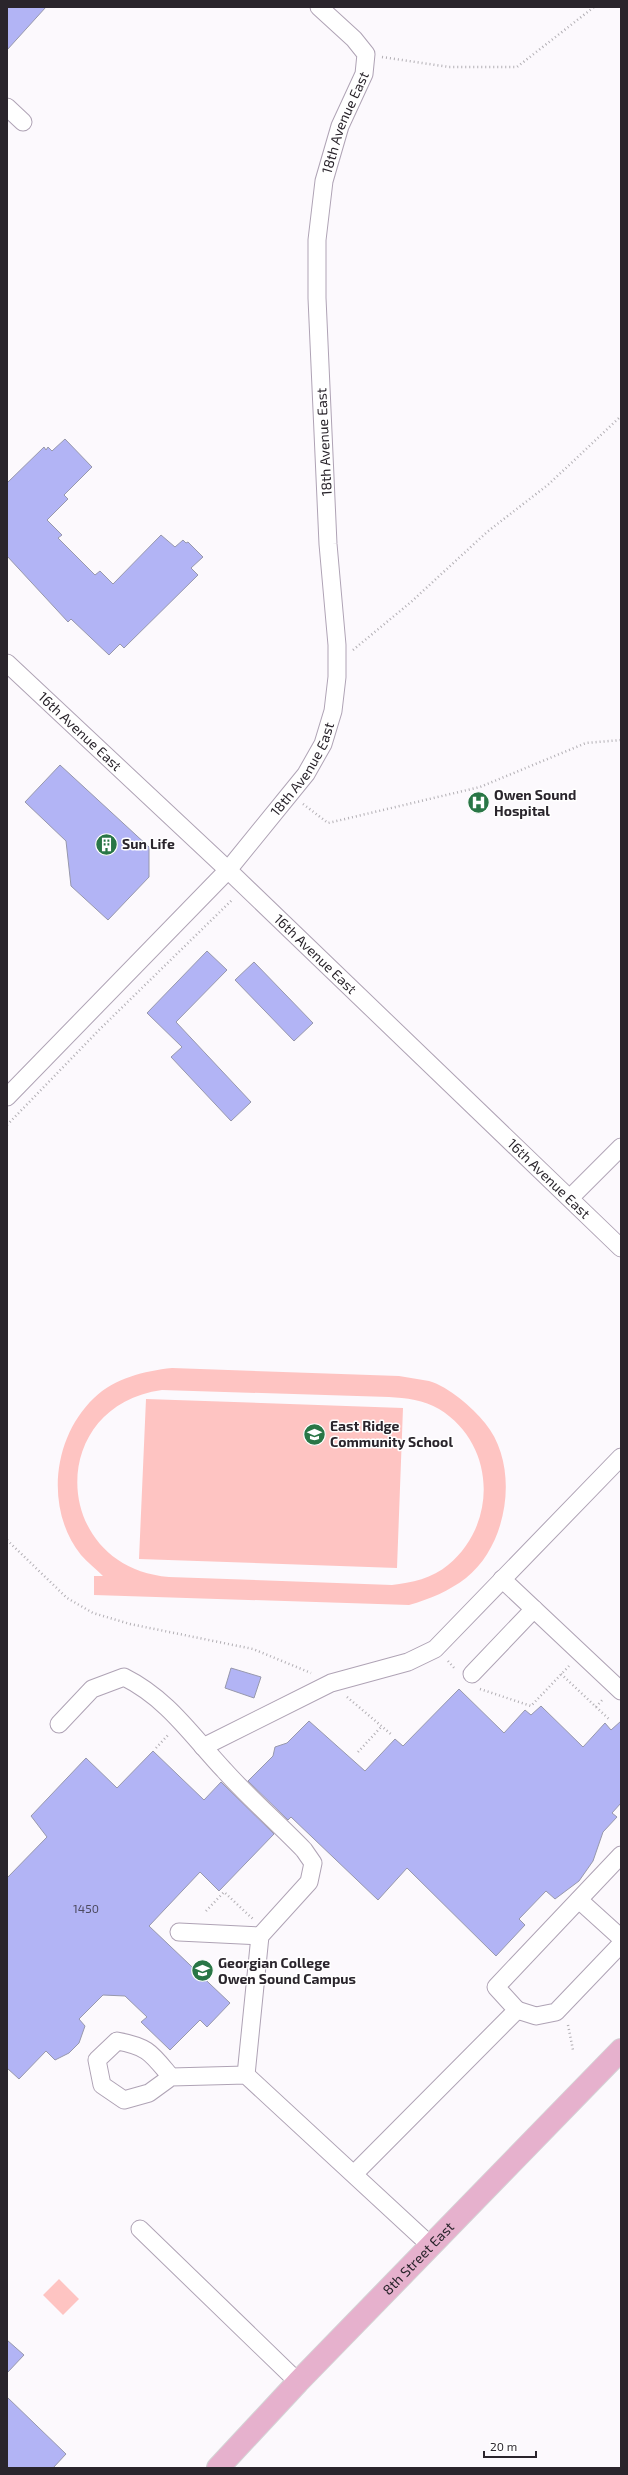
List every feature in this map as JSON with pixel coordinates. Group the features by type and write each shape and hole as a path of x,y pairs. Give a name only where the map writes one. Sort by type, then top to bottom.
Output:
{"main road":[{"name":"8th Street East","path":"218,2468 298,2382 621,2050"}],"street":[{"name":"18th Avenue East","path":"7,1097 228,870 306,774 323,744 333,712 337,663 328,536 317,298 317,240 324,181 340,126 364,74 366,54 354,40 319,7"},
{"path":"7,107 23,122"},
{"name":"16th Avenue East","path":"7,663 228,870 621,1248"},
{"path":"570,1198 621,1146"},
{"path":"204,1747 331,1683 408,1662 435,1649 621,1457"},
{"path":"502,1579 621,1692"},
{"path":"471,1680 534,1609"},
{"path":"59,1724 92,1689 124,1677 143,1687 160,1699 224,1771 304,1850 313,1863 309,1882 263,1933 246,2075"},
{"path":"621,1855 496,1987 517,2010 536,2016 556,2012 621,1944"},
{"path":"579,1900 621,1938"},
{"path":"180,1932 263,1933"},
{"path":"355,2173 517,2010"},
{"path":"171,2077 246,2075 355,2173 431,2246"},
{"path":"140,2229 298,2382"}],"path":[{"path":"366,54 448,67 517,67 594,7"},
{"path":"337,663 412,602 487,532 549,484 621,416"},
{"path":"289,794 328,822 480,787 586,743 621,740"},
{"path":"7,1125 100,1029 238,894 228,870"},
{"path":"7,1540 67,1598 93,1613 130,1624 253,1649 284,1660 331,1683 392,1735"},
{"path":"447,1660 471,1680 530,1706 581,1654"},
{"path":"561,1674 610,1720"},
{"path":"358,1752 382,1726"},
{"path":"206,1911 224,1892 263,1933"},
{"path":"563,2004 573,2050"}],"shaded area":[{"path":"172,1368 399,1376 429,1381 437,1384 467,1404 485,1423 496,1440 503,1460 506,1482 505,1504 500,1525 492,1545 481,1563 466,1578 439,1594 409,1605 94,1595 94,1576 103,1576 81,1555 70,1537 62,1517 58,1496 58,1475 62,1453 69,1433 80,1414 102,1391 111,1385 130,1377 161,1369","holes":["162,1390 389,1397 421,1402 439,1409 458,1424 471,1442 480,1463 484,1485 482,1507 476,1528 464,1548 448,1565 429,1577 407,1583 392,1585 169,1577 130,1567 102,1546 84,1518 77,1486 82,1454 97,1425 124,1402"]},
{"path":"146,1399 403,1408 397,1568 139,1559"},
{"path":"59,2279 79,2299 63,2315 43,2295"}],"building":[{"path":"7,7 46,7 7,50"},
{"path":"65,439 92,467 64,495 68,499 47,520 62,535 58,538 95,575 100,571 113,584 161,535 175,547 183,540 186,543 188,542 203,557 191,568 198,575 124,648 120,644 109,655 71,619 68,622 7,556 7,483 44,447 46,450 48,447 52,451"},
{"name":"Sun Life","path":"60,765 149,847 149,877 108,920 71,886 66,841 25,802"},
{"path":"207,951 227,970 176,1022 251,1102 231,1121 171,1057 182,1047 147,1013"},
{"path":"254,962 313,1023 294,1041 235,980"},
{"path":"231,1668 261,1677 254,1698 225,1688"},
{"path":"459,1689 504,1733 525,1710 531,1715 541,1706 583,1747 605,1723 611,1730 621,1721 621,1803 612,1813 617,1817 603,1832 593,1861 579,1881 555,1899 546,1891 519,1919 525,1925 496,1956 407,1868 378,1900 291,1817 288,1820 248,1781 273,1756 275,1747 287,1743 309,1721 365,1771 395,1739 403,1746"},
{"name":"Georgian College Owen Sound Campus","path":"153,1751 204,1800 221,1782 274,1834 219,1891 200,1872 149,1926 230,2003 207,2027 200,2020 170,2050 141,2022 147,2017 125,1996 103,1995 79,2019 85,2026 79,2043 69,2053 55,2060 46,2051 19,2079 7,2068 7,1878 47,1837 31,1816 86,1758 117,1788"},
{"path":"7,2340 24,2355 7,2373"},
{"path":"7,2397 66,2454 53,2468 7,2468"}],"place":[{"name":"Owen Sound Hospital","path":"478,803"},
{"name":"Sun Life","path":"106,844"},
{"name":"East Ridge Community School","path":"314,1434"},
{"name":"Georgian College Owen Sound Campus","path":"203,1971"}]}
